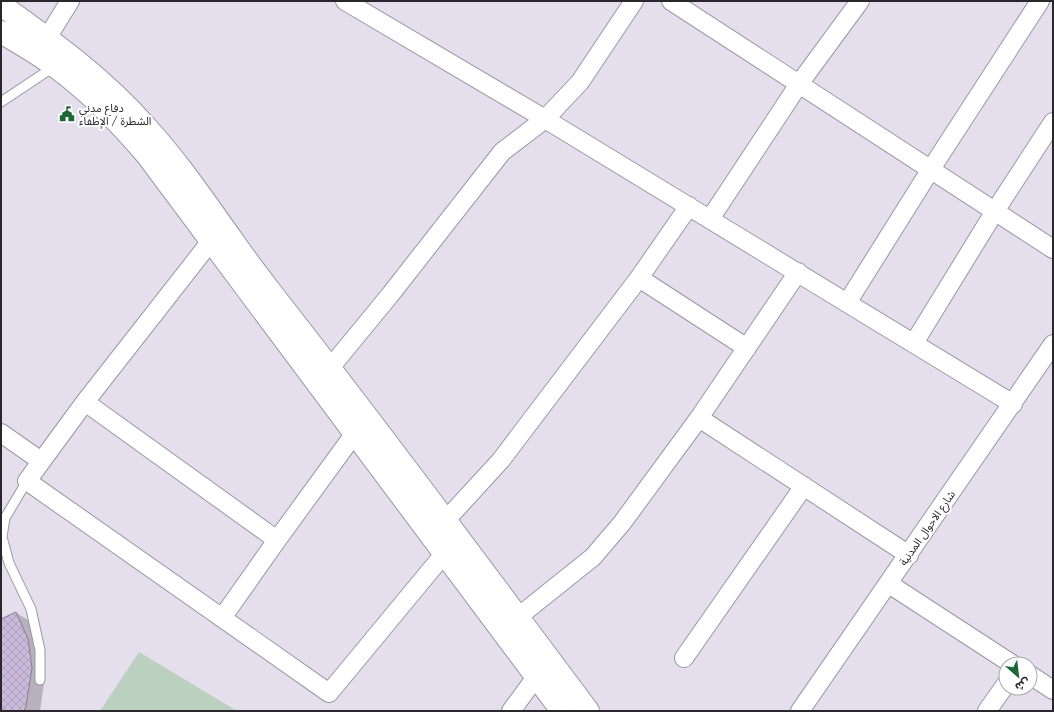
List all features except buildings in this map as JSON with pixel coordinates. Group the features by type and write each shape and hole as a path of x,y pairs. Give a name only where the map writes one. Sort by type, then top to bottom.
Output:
{"street":[{"path":"47,38 70,1"},
{"path":"345,1 545,118 1013,404"},
{"path":"330,368 390,295 502,152 545,118 580,82 634,1"},
{"path":"672,1 1053,249"},
{"path":"710,219 800,84 860,1"},
{"path":"847,303 931,169 1040,1"},
{"path":"1,5 78,62 117,97 145,125 166,150 206,202 248,263 446,520 588,711"},
{"path":"1,32 55,66 104,107 126,130 163,176 562,711"},
{"path":"914,343 995,211 1053,122"},
{"path":"446,520 500,460 639,278 689,206"},
{"path":"211,241 85,402 27,481 329,693 444,554"},
{"path":"518,617 593,557 622,523 700,418 798,272"},
{"path":"639,278 747,348"},
{"name":"شارع الاحوال المدنية","path":"800,711 909,555 1053,344"},
{"path":"85,402 277,540"},
{"path":"700,418 909,555"},
{"path":"1,433 41,461"},
{"path":"222,618 354,433"},
{"path":"684,658 804,486"},
{"path":"889,584 1000,656"},
{"path":"511,711 536,677"},
{"path":"1038,680 1053,690"},
{"path":"987,711 998,695"}],"lane":[{"path":"1,102 55,66"},
{"path":"27,481 3,516 2,537 9,563 31,609 40,650 40,680"}],"green space":[{"path":"139,652 237,711 100,711"}],"place":[{"name":"دفاع مدني الشطرة / الإطفاء","path":"67,114"}]}
